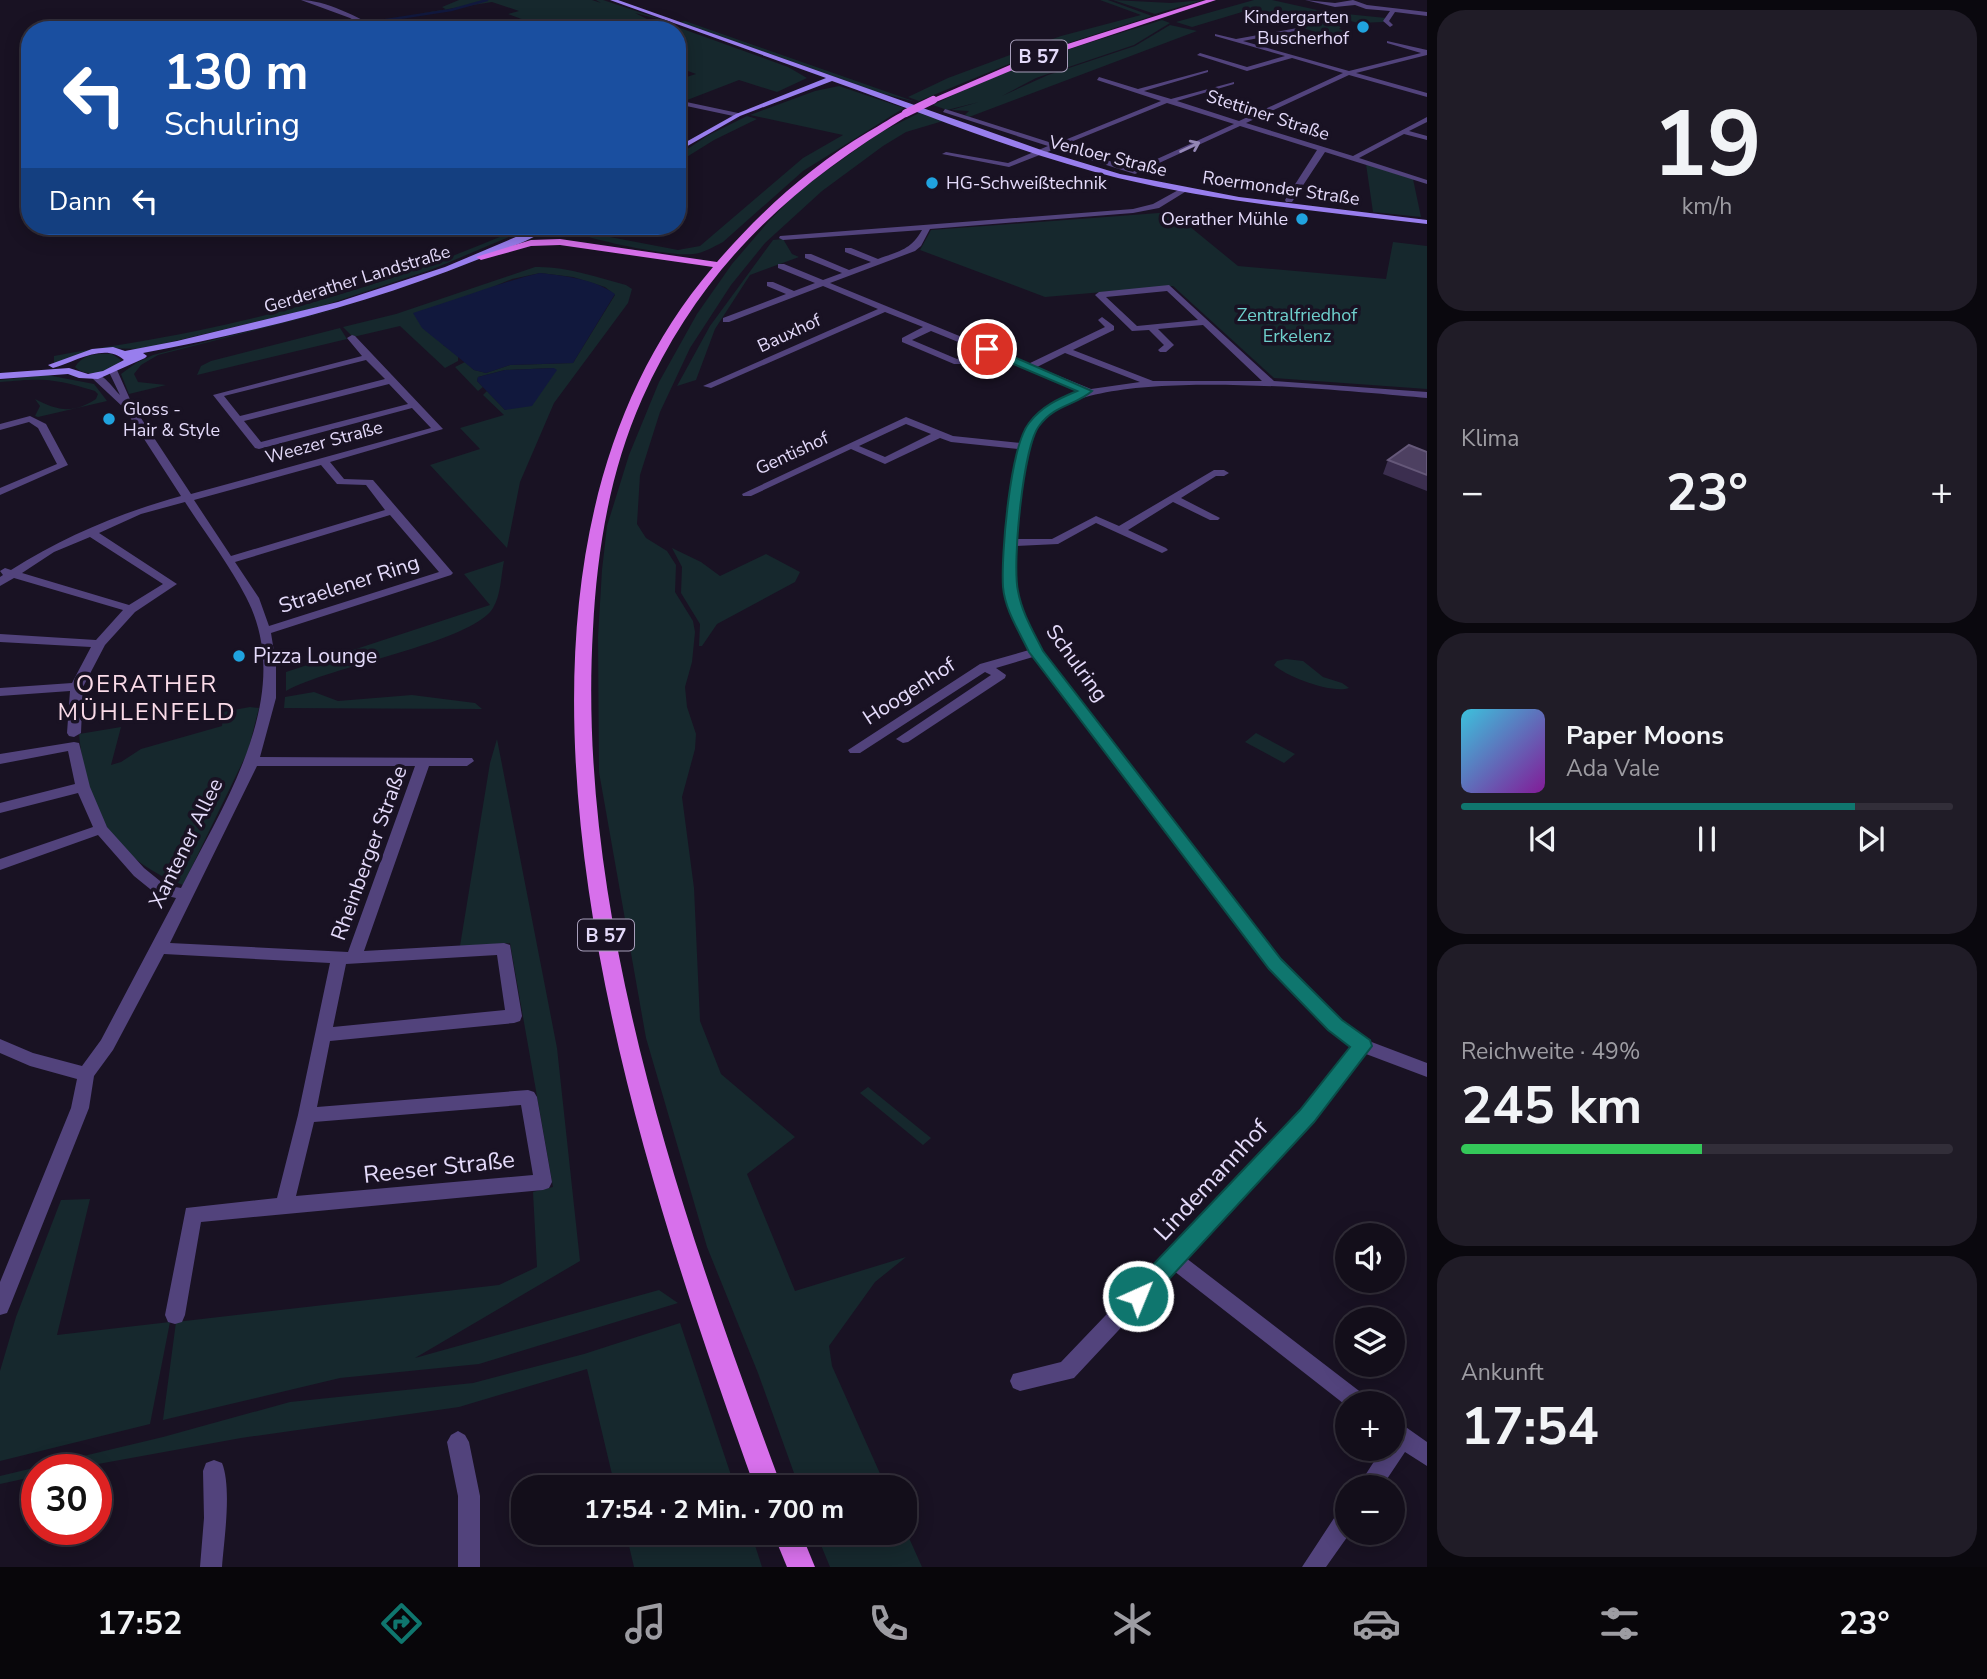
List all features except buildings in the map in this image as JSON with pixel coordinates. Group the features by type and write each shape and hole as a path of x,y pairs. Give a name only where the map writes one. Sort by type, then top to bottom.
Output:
{"main road":[{"path":"613,0 673,21"},
{"name":"B 57","path":"764,1475 731,1388 659,1167 609,956 585,771 587,598 597,525 614,456 650,369 715,269 736,243 789,191 864,137 933,100 1025,61 1213,0"},
{"path":"686,26 1041,153"},
{"path":"810,69 816,78 814,84"},
{"path":"686,145 738,115 834,78"},
{"path":"799,91 843,81"},
{"name":"Venloer Straße","path":"1041,153 1119,176 1182,190"},
{"name":"Roermonder Straße","path":"1182,190 1297,208 1427,222"},
{"name":"Gerderather Landstraße","path":"126,357 368,295 481,257 529,235"},
{"path":"558,235 579,243"},
{"name":"B 57","path":"564,235 604,246 677,258 715,269"},
{"path":"481,257 538,242 604,246"},
{"name":"B 57","path":"677,258 709,254 736,243"},
{"path":"649,255 715,269"},
{"path":"0,374 69,366 92,352 110,350 126,357 114,372 95,376 78,375 69,366"},
{"path":"792,1545 801,1567"}],"street":[{"path":"304,0 359,21"},
{"path":"1308,0 1335,5 1355,3"},
{"path":"1348,0 1427,14"},
{"path":"1390,25 1386,21 1394,10"},
{"path":"351,21 355,19"},
{"path":"1236,41 1301,28"},
{"path":"1217,35 1427,95"},
{"path":"1390,42 1427,53"},
{"path":"945,111 1127,171 1138,171 1348,73 1427,53"},
{"path":"1200,55 1247,69 1291,57"},
{"path":"1138,91 1206,71"},
{"name":"Stettiner Straße","path":"1099,79 1427,182"},
{"path":"1041,153 1170,101 1232,83"},
{"path":"686,104 738,115"},
{"path":"1353,159 1427,119"},
{"path":"1404,132 1427,138"},
{"path":"1289,200 1320,151 1325,149"},
{"name":"Venloer Straße","path":"946,154 1009,165 1041,153"},
{"name":"Roermonder Straße","path":"783,239 831,232 926,228 1133,211 1156,206 1182,190"},
{"path":"726,320 912,249 918,244 926,228"},
{"path":"848,250 878,262"},
{"path":"808,256 849,273"},
{"path":"781,266 821,283"},
{"name":"Bauxhof","path":"821,283 1087,391"},
{"path":"770,284 791,293"},
{"path":"1203,322 1135,329 1099,295 1169,288 1271,384"},
{"name":"Bauxhof","path":"708,386 884,309"},
{"path":"1030,367 1111,328 1101,320"},
{"path":"931,327 905,340 957,362 987,349"},
{"path":"1152,328 1169,345 1163,350"},
{"name":"Weezer Straße","path":"4,576 89,531 187,498 438,429 368,358 352,338"},
{"path":"1065,350 1153,383"},
{"name":"Weezer Straße","path":"368,358 218,395 259,446 414,405"},
{"name":"Xantener Allee","path":"0,1306 80,1108 86,1074 107,1045 159,948 252,761 269,698 270,663 265,631 253,598 128,406 127,397 114,372"},
{"name":"Xantener Allee","path":"95,376 103,381 116,400 128,406"},
{"path":"238,420 390,381"},
{"name":"Schulring","path":"1427,395 1271,384 1153,383 1087,391 1051,406 1032,426 1023,446 1011,543 1010,587 1013,604 1036,652 1275,964 1335,1025 1363,1046 1427,1070"},
{"path":"0,427 30,419 41,426 63,465 0,492"},
{"name":"Gentishof","path":"747,494 839,449 852,446 906,421 938,435 963,441 1023,446"},
{"name":"Gentishof","path":"852,446 885,461 938,435"},
{"name":"Straelener Ring","path":"265,631 447,573 369,482 341,482 323,461"},
{"path":"1120,530 1214,473 1224,473"},
{"path":"1172,498 1214,517"},
{"path":"229,560 392,511"},
{"path":"1011,543 1054,542 1096,519 1162,550"},
{"path":"74,733 77,687 99,644 131,609 171,584 89,531"},
{"path":"4,576 131,609"},
{"path":"0,638 99,644"},
{"name":"Hoogenhof","path":"855,750 985,667 1036,652"},
{"name":"Hoogenhof","path":"903,739 1000,675 985,667"},
{"path":"0,692 77,687"},
{"path":"0,759 74,746 83,787 101,830 149,881 160,889 186,895"},
{"name":"Rheinberger Straße","path":"252,761 467,761"},
{"name":"Rheinberger Straße","path":"347,958 424,762"},
{"path":"0,808 83,787"},
{"path":"0,864 101,830"},
{"path":"159,948 347,958 504,949 514,1016 323,1035"},
{"path":"284,1207 323,1035 347,958"},
{"path":"0,1046 30,1059 86,1074"},
{"name":"Lindemannhof","path":"1020,1381 1067,1371 1307,1116 1363,1046"},
{"name":"Reeser Straße","path":"176,1315 193,1214 543,1182 528,1097 307,1115"},
{"path":"1173,1259 1343,1391"},
{"path":"1405,1438 1427,1455"},
{"path":"458,1442 468,1496 468,1567"},
{"path":"211,1567 215,1518 214,1471"},
{"path":"1313,1567 1335,1536"}],"green space":[{"path":"459,0 592,0 601,3 596,0 603,0 666,21 635,13 651,21 527,21 508,14 519,11 492,2 446,9 442,7"},
{"path":"1100,0 1108,0 1152,16 1028,56 919,101 908,97 948,78 1061,36 1141,15"},
{"path":"1113,0 1171,3 1203,0 1155,14"},
{"path":"1254,0 1272,0 1326,12 1386,18 1383,22 1358,23 1347,20 1334,23 1341,27 1339,29 1351,33 1335,37 1242,12 1192,27 1176,22"},
{"path":"1162,20 1170,23 1134,45 1036,78 1002,96 1048,75 1135,46 1170,25 1197,31 969,117 965,115 969,111 951,110 979,102 947,110 933,105 1017,68"},
{"path":"686,21 916,102 880,93 686,24"},
{"path":"686,30 788,67 807,78 777,92 739,80 686,100 686,77 696,74 686,70"},
{"path":"839,86 904,108 803,171 723,242 705,251 693,254 666,253 583,235 599,235 678,250 700,246 803,158 843,135 750,115 815,91"},
{"path":"919,113 943,121 906,132 883,146 822,191 765,243 731,285 690,348 660,412 640,475 637,524 646,538 667,551 676,565 675,592 693,621 695,632 692,662 685,687 687,707 696,734 695,749 682,797 694,888 700,1021 721,1074 795,1137 747,1174 795,1291 906,1257 875,1282 829,1346 832,1366 881,1475 795,1475 758,1373 707,1247 646,1038 599,772 598,637 602,570 607,526 629,455 659,382 697,314 732,264 801,189 879,133"},
{"path":"747,116 757,119 686,157 686,150"},
{"path":"1366,164 1413,179 1421,217 1373,212"},
{"name":"Zentralfriedhof Erkelenz","path":"1172,212 1238,266 1386,279 1393,242 1427,246 1427,389 1274,378 1173,286 1045,297 920,250 931,230"},
{"path":"505,235 514,235 433,269 319,307 141,349 106,348 54,363 54,356 196,331 322,300"},
{"path":"783,239 792,254 799,257 750,275 715,329 696,380 677,386 710,326 773,240"},
{"path":"535,267 581,273 632,289 628,303 554,403 520,482 507,548 430,465 480,449 460,428 504,415 483,395 487,391 505,410 554,368 505,370 478,377 477,381 483,387 478,391 455,367 465,362 474,370 486,373 510,365 573,363 615,295 605,287 573,277 540,273 512,279 471,296 443,345 458,355 458,361 445,368 400,326 353,337 343,327 396,314"},
{"path":"370,301 158,355 141,365 134,374 138,382 166,385 129,394 121,374 153,355"},
{"path":"340,328 347,339 197,375 201,366 211,361"},
{"path":"112,354 121,360 107,371 86,373 75,367 86,357"},
{"path":"47,375 94,384 107,401 75,408 96,399 98,394 58,381 0,382"},
{"path":"35,399 51,406 72,409 35,416 40,406"},
{"path":"672,548 701,562 720,576 766,554 800,572 795,582 717,624 702,646 699,646 700,624 681,593 682,567"},
{"path":"504,561 496,603 480,620 430,643 306,682 286,691 286,672 490,605 464,574"},
{"path":"1277,661 1303,661 1323,677 1349,688 1332,689 1310,683 1274,665"},
{"path":"314,692 338,701 412,695 475,703 482,709 284,708 285,697"},
{"path":"259,708 248,751 183,885 158,874 138,861 107,827 88,785 79,734 121,727 111,765 141,749 222,726 223,712"},
{"path":"1256,733 1295,754 1284,763 1245,742"},
{"path":"497,739 557,1048 580,1261 415,1358 659,1290 678,1303 479,1364 340,1378 163,1420 176,1322 499,1285 537,1267 533,1192 553,1187 510,943 460,946 490,763"},
{"path":"868,1087 931,1138 923,1145 860,1093"},
{"path":"90,1199 57,1335 170,1322 150,1424 0,1461 0,1371 16,1317 61,1200"},
{"path":"680,1323 731,1475 612,1475 587,1369 459,1407 241,1438 112,1461 112,1454 92,1454 290,1402 473,1383 584,1354"},
{"path":"21,1471 21,1479 0,1484 0,1476"},
{"path":"629,1545 755,1545 762,1567 634,1567"},
{"path":"821,1545 912,1545 922,1567 830,1567"}],"water":[{"path":"540,273 589,282 615,294 573,363 510,365 486,373 474,370 422,328 413,313 508,282"},
{"path":"505,370 557,370 532,406 505,410 477,381 478,377"}],"waterway":[{"path":"380,21 451,10 487,0"}],"place":[{"name":"Kindergarten Buscherhof","path":"1363,27"},
{"name":"HG-Schweißtechnik","path":"932,183"},
{"name":"Oerather Mühle","path":"1302,219"},
{"name":"Gloss - Hair & Style","path":"109,419"},
{"name":"Pizza Lounge","path":"239,656"}],"district":[{"name":"OERATHER MÜHLENFELD","path":"147,698"}],"route":[{"path":"987,349 1087,391 1051,406 1032,426 1023,446 1011,543 1010,587 1015,611 1036,652 1275,964 1335,1025 1363,1046 1307,1116 1138,1296"}]}
